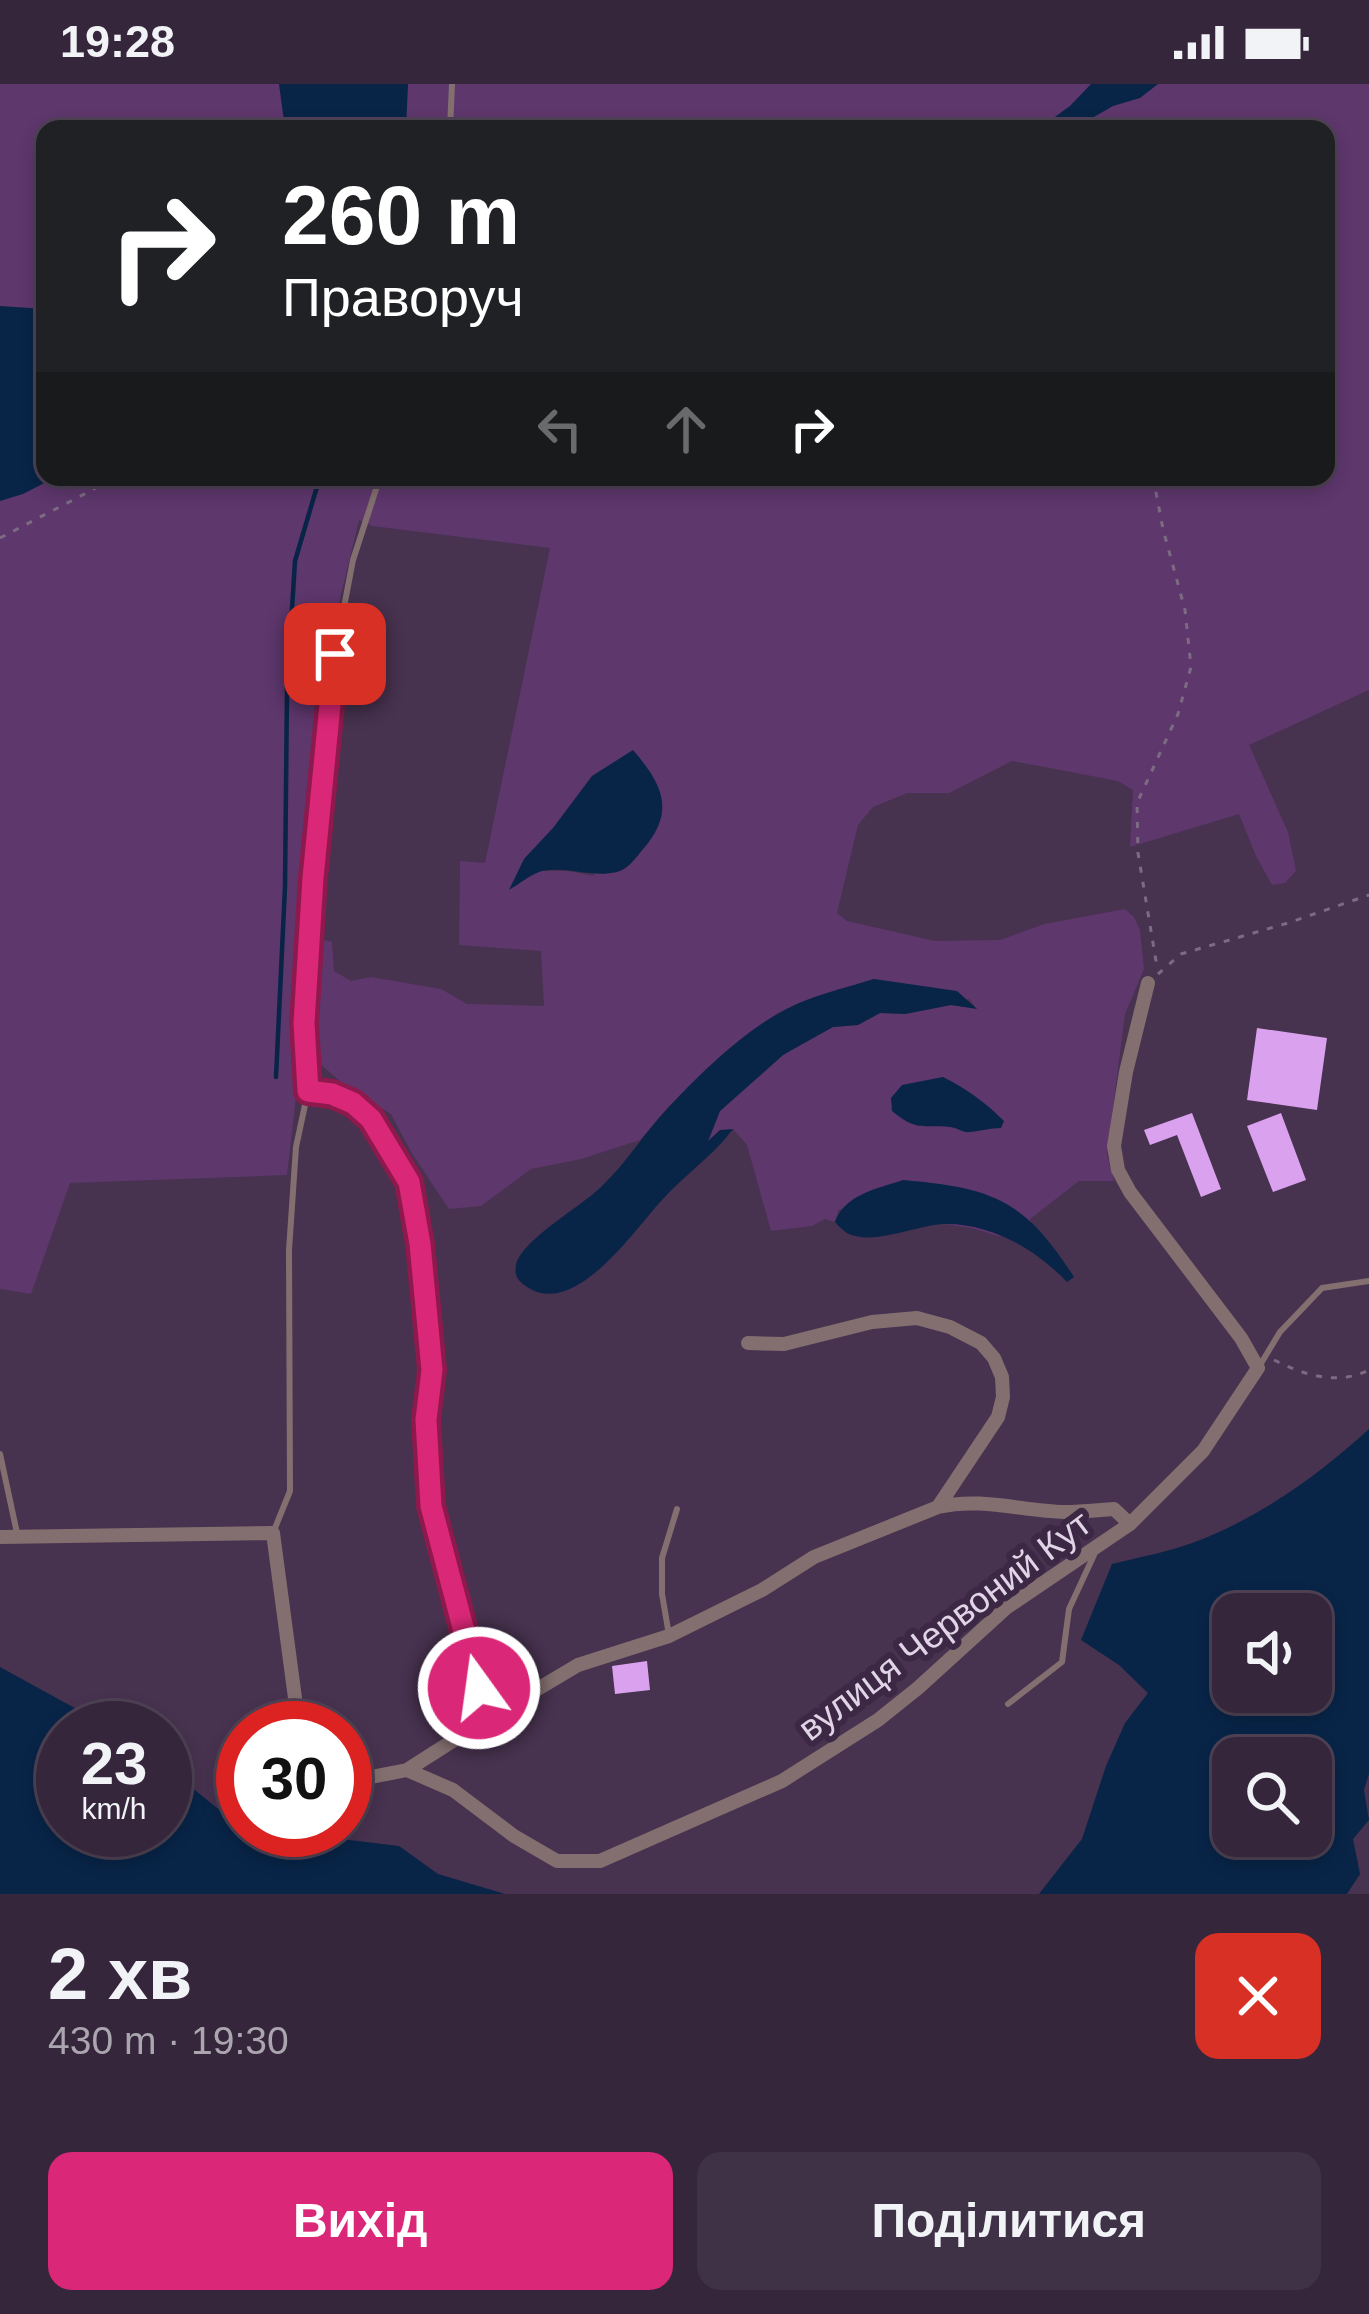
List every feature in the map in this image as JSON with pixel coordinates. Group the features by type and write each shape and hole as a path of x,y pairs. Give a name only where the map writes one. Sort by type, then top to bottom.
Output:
{"street":[{"path":"1148,983 1114,1146 1118,1170 1262,1362"},
{"path":"308,1091 353,1103 371,1119 409,1182 432,1370 426,1420 431,1506 487,1719"},
{"path":"748,1343 784,1344 872,1322 917,1318 981,1342 1002,1377 998,1417 938,1508"},
{"name":"вулиця Червоний Кут","path":"407,1770 453,1790 557,1861 599,1861 782,1781 878,1720 1006,1608 1130,1524 1203,1450 1262,1362"},
{"name":"вулиця Червоний Кут","path":"372,1777 407,1770 578,1665 669,1636 762,1590 814,1557 938,1508 959,1503 1063,1512 1114,1509 1130,1524"},
{"path":"0,1537 273,1533 295,1701"}],"lane":[{"path":"451,120 452,84"},
{"path":"273,1533 290,1492 289,1250 296,1147 308,1091 304,1023 335,654 352,560 377,486"},
{"path":"1262,1362 1280,1332 1322,1288 1369,1281"},
{"path":"0,1454 18,1536"},
{"path":"669,1636 662,1558 677,1509"},
{"path":"1007,1704 1062,1662 1069,1609 1098,1546"}],"path":[{"path":"0,538 100,486"},
{"path":"1148,983 1156,961 1138,853 1137,803 1178,714 1191,668 1185,610 1155,486"},
{"path":"1148,983 1181,955 1369,895"},
{"path":"1262,1362 1329,1379 1369,1370"}],"shaded area":[{"path":"0,84 1369,84 1369,690 1249,745 1288,832 1296,871 1285,883 1272,885 1239,814 1130,847 1133,790 1118,781 1012,761 949,793 907,793 873,807 858,825 837,913 847,921 935,941 1000,940 1044,924 1125,909 1134,917 1144,969 1125,1014 1107,1155 1114,1181 1079,1181 1030,1219 1035,1237 998,1236 839,1209 835,1222 825,1219 812,1226 771,1231 747,1145 733,1129 707,1144 720,1111 783,1055 833,1027 858,1025 880,1013 905,1014 951,1005 976,1008 969,999 801,1002 755,1030 711,1066 640,1140 531,1169 481,1206 449,1209 391,1114 349,1089 319,1063 311,1019 320,939 332,942 334,971 351,981 371,977 441,989 467,1004 544,1006 541,951 459,945 460,861 485,863 550,548 372,526 359,520 324,665 298,1079 287,1175 70,1183 31,1294 0,1289","holes":["553,828 595,876 540,871 524,859"]}],"water":[{"path":"279,84 408,84 406,120 284,120"},
{"path":"1091,84 1158,84 1140,98 1089,120 1051,120"},
{"path":"0,306 36,308 39,486 0,501"},
{"path":"633,750 658,786 662,809 654,834 635,859 607,873 542,871 509,890 524,859 592,776"},
{"path":"874,979 957,991 977,1009 951,1005 905,1014 880,1013 858,1025 833,1027 783,1055 720,1111 708,1141 720,1130 733,1129 602,1267 564,1291 545,1294 519,1280 516,1265 529,1245 603,1185 668,1108 731,1047 786,1009"},
{"path":"943,1077 990,1108 1004,1121 1001,1128 967,1132 920,1126 892,1111 891,1098 902,1085"},
{"path":"903,1180 961,1188 1004,1202 1039,1230 1074,1277 1067,1282 1011,1240 977,1228 942,1224 859,1237 835,1222 854,1199"},
{"path":"1369,1429 1369,1774 1364,1790 1369,1820 1353,1839 1360,1874 1347,1894 1039,1894 1082,1839 1125,1723 1148,1693 1119,1665 1081,1640 1112,1564 1185,1546 1219,1532 1309,1479"},
{"path":"0,1667 62,1701 36,1701 36,1857 192,1857 192,1788 216,1807 216,1857 372,1857 372,1843 399,1846 438,1874 505,1894 0,1894"}],"building":[{"path":"1257,1028 1327,1038 1317,1110 1247,1100"},
{"path":"1192,1113 1221,1189 1201,1197 1177,1135 1150,1145 1144,1130"},
{"path":"1281,1113 1306,1180 1273,1192 1247,1126"},
{"path":"647,1661 650,1690 615,1694 612,1666"}],"waterway":[{"path":"276,1077 295,561 318,486"}],"route":[{"path":"335,654 304,1023 308,1091 353,1103 371,1119 409,1182 432,1370 426,1420 431,1506 479,1688"}]}
